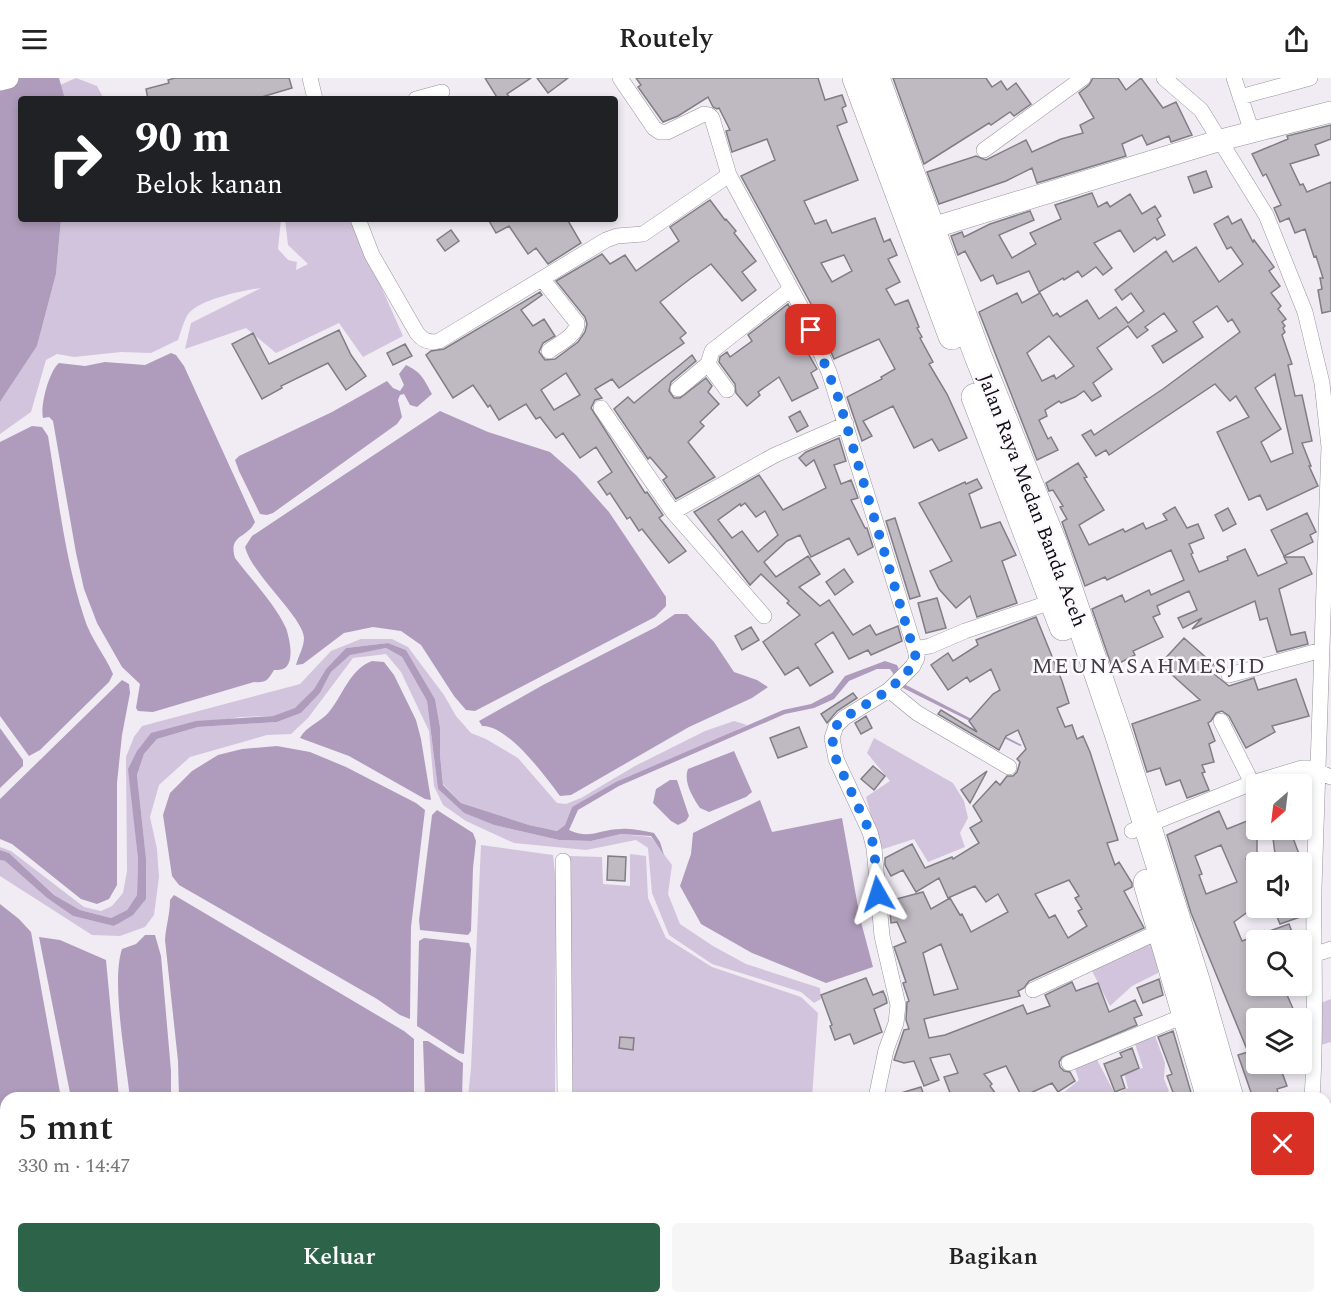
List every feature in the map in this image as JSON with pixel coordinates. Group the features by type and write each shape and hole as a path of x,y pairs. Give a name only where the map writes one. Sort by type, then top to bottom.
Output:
{"highway":[{"name":"Jalan Raya Medan Banda Aceh","path":"856,78 922,230 1062,598 1228,1092"},
{"name":"Jalan Raya Medan Banda Aceh","path":"876,78 922,230"},
{"name":"Jalan Raya Medan Banda Aceh","path":"1140,828 1160,931 1208,1092"}],"street":[{"path":"0,80 8,78"},
{"path":"309,78 314,96"},
{"path":"620,78 654,128 660,132 667,132 704,114 712,118 729,176 792,289 821,352 846,424 915,649 916,658 913,666 897,682 844,718 836,726 832,738 836,759 870,832 874,848 882,936 898,1005 896,1023 886,1050 877,1092"},
{"path":"984,150 1083,78"},
{"path":"1164,78 1201,110 1266,215 1305,312 1323,383 1329,428 1327,613 1322,650 1325,774 1323,838 1313,956 1316,1051 1313,1092"},
{"path":"1233,78 1252,132"},
{"path":"1240,97 1310,78"},
{"path":"427,96 442,92"},
{"path":"922,230 1221,140 1331,112"},
{"path":"359,222 372,255 417,333 426,341 439,341 606,240 617,236 643,234 729,176"},
{"path":"543,280 577,323 574,333 549,351"},
{"path":"678,389 708,364 709,356 715,347 792,289"},
{"path":"708,364 727,390"},
{"path":"601,408 673,512 764,616"},
{"path":"673,512 775,455 846,424"},
{"path":"915,649 930,646 965,631 1062,598"},
{"path":"1229,675 1322,650"},
{"path":"897,682 917,713 1009,767"},
{"path":"1221,721 1248,774"},
{"path":"1282,774 1302,768 1325,774"},
{"path":"1140,828 1246,785"},
{"path":"563,861 565,1092"},
{"path":"1033,990 1160,931"},
{"path":"1313,956 1331,949"},
{"path":"1069,1063 1186,1015"},
{"path":"1316,1051 1331,1046"}],"shaded area":[{"path":"0,78 59,78 64,96 18,96 18,222 61,222 56,274 37,346 0,402"},
{"path":"76,78 97,86 102,96 64,96 60,85"},
{"path":"61,222 281,222 278,249 288,260 297,262 296,270 308,264 288,245 285,222 352,222 403,336 363,357 339,323 276,353 246,328 185,349 191,323 261,288 234,293 213,299 195,308 189,313 178,340 151,353 121,352 74,357 57,354 46,360 31,412 0,434 0,402 37,346 56,274"},
{"path":"171,353 176,355 184,366 255,522 236,541 235,558 269,601 286,628 290,658 286,667 274,670 264,681 153,712 138,711 136,708 140,684 122,667 97,623 84,589 53,421 49,417 43,418 42,413 46,389 59,363 85,366 105,362 145,365"},
{"path":"406,365 422,377 432,394 417,407 410,405 404,394 400,395 398,400 402,417 397,424 273,513 260,514 235,460 239,456 332,412 387,381 393,388 400,391 404,385 399,374"},
{"path":"440,411 488,432 550,452 576,475 609,512 666,597 666,606 655,617 475,711 466,710 454,696 421,645 401,631 373,627 344,633 303,664 296,665 304,641 301,629 287,607 257,570 245,547 252,536"},
{"path":"32,426 42,427 48,436 77,595 90,632 113,674 109,682 40,750 29,756 0,716 0,442"},
{"path":"675,614 687,614 714,642 734,672 757,680 768,687 752,698 689,727 571,795 560,796 536,765 514,742 492,728 482,726 479,721 656,627"},
{"path":"361,639 392,639 408,647 444,695 456,716 471,733 518,758 557,803 566,804 581,798 635,766 705,731 734,721 747,725 572,807 565,825 557,831 529,825 461,803 443,784 440,727 435,699 406,650 388,643 346,648 326,669 314,689 296,708 273,716 240,717 151,734 129,769 138,859 137,895 127,910 111,918 80,910 54,895 9,853 0,850 0,847 11,851 84,907 101,911 112,906 123,893 127,871 126,757 134,737 142,726 300,684 331,651"},
{"path":"388,643 406,650 435,699 440,727 443,785 461,803 529,825 557,831 565,825 572,807 616,782 783,710 811,704 832,693 845,676 885,661 897,665 906,685 1022,745 903,688 890,669 877,669 849,681 834,699 814,708 785,714 619,786 578,810 569,830 583,834 614,829 654,833 664,855 651,836 621,834 591,841 559,840 494,825 464,813 438,789 427,701 402,657 386,648 350,655 331,672 320,693 301,713 277,722 198,727 157,739 144,754 137,775 146,858 146,899 133,915 114,926 73,916 47,898 5,861 0,860 0,850 9,853 54,895 80,910 111,918 127,910 137,895 138,859 128,769 137,751 151,733 196,721 273,716 295,708 314,689 326,669 346,648"},
{"path":"386,648 402,657 427,701 438,789 464,813 494,825 559,840 591,841 621,834 651,837 672,865 668,894 680,924 746,964 820,988 821,999 814,1003 801,992 712,964 669,935 652,893 648,848 636,840 586,850 514,843 466,821 443,805 434,786 429,731 401,672 386,654 353,658 308,718 291,734 267,735 190,757 159,785 150,817 157,849 159,877 154,915 145,927 120,936 92,935 0,876 0,860 5,861 47,898 73,916 115,926 146,899 146,858 137,775 144,754 157,739 198,727 277,722 301,713 320,693 331,672 350,654"},
{"path":"372,661 384,662 394,675 416,720 431,800 425,799 349,756 300,738 306,730 329,712 352,676"},
{"path":"122,680 129,684 130,693 122,735 117,783 117,885 109,899 97,904 81,899 12,844 0,839 0,799"},
{"path":"0,728 23,760 23,766 0,788"},
{"path":"874,738 953,783 964,801 968,818 960,833 965,847 928,862 914,839 880,850 866,797 890,781 867,753"},
{"path":"277,746 310,752 346,767 416,803 425,810 411,927 410,1019 179,885 172,876 163,815 170,793 192,771 218,755 242,749"},
{"path":"734,751 752,792 746,797 709,812 700,808 688,784 688,769"},
{"path":"670,780 677,780 689,816 686,821 678,825 653,803 656,789"},
{"path":"760,800 772,832 842,818 860,918 873,967 826,983 752,953 701,924 680,886 691,854 693,833"},
{"path":"437,810 473,833 476,841 471,931 468,935 420,930 419,920 432,815"},
{"path":"481,845 553,855 556,882 555,1092 469,1092"},
{"path":"630,854 646,856 648,898 666,938 712,967 801,997 818,1013 812,1092 570,1092 570,856 602,857 603,884 630,886"},
{"path":"174,895 404,1031 414,1039 414,1092 179,1092 178,1061 165,940 170,900"},
{"path":"0,904 31,932 60,1092 0,1092"},
{"path":"145,935 155,935 161,956 171,1092 129,1092 118,981 122,949 136,944"},
{"path":"39,937 60,940 106,960 118,1092 70,1092"},
{"path":"424,938 469,943 471,949 464,1054 417,1026 419,941"},
{"path":"1149,940 1157,955 1158,973 1132,986 1110,1006 1091,969"},
{"path":"1331,999 1331,1042 1321,1045 1318,1004"},
{"path":"1154,1033 1165,1063 1164,1079 1168,1092 1119,1092 1128,1088 1124,1073 1143,1068 1134,1041"},
{"path":"423,1041 428,1041 463,1063 462,1092 425,1092"},
{"path":"1095,1056 1114,1092 1064,1092 1079,1080 1074,1066"}],"building":[{"path":"175,78 289,78 292,88 265,96 147,96 146,89 169,83 168,80"},
{"path":"485,78 531,78 507,94 509,96 496,96"},
{"path":"537,78 568,78 548,93"},
{"path":"636,78 818,78 825,100 842,95 846,106 842,108 847,122 837,126 858,180 804,201 815,224 826,220 832,233 875,218 884,242 890,239 897,255 888,259 900,282 886,289 895,305 908,300 919,327 917,328 922,337 920,338 933,362 929,364 947,394 967,438 939,451 932,439 914,448 893,406 863,421 872,436 862,441 847,397 882,379 881,377 895,369 879,339 834,359 811,304 741,176 775,160 767,139 732,152 726,131 730,130 719,108 713,107 708,97 678,116 663,122 638,87 641,85","holes":["844,255 852,271 832,282 821,263"]},
{"path":"893,78 986,78 992,87 1001,81 1007,90 1016,83 1031,104 1014,116 1010,112 991,125 989,123 924,164"},
{"path":"1093,78 1118,78 1126,90 1141,78 1163,108 1176,102 1192,135 1171,142 1169,136 1147,145 1142,135 1122,144 1126,156 1037,183 1032,168 1006,181 939,204 927,172 976,156 986,160 1026,140 1032,152 1061,139 1083,133 1080,125 1094,118 1079,93 1089,85"},
{"path":"1331,125 1331,139 1315,145 1319,155 1290,164 1300,185 1303,184 1307,192 1331,182 1331,311 1322,313 1318,290 1322,289 1320,278 1323,278 1305,229 1295,233 1289,218 1280,222 1274,208 1281,205 1266,174 1263,176 1252,154 1288,139 1287,136"},
{"path":"1206,171 1212,187 1194,193 1188,177"},
{"path":"1092,193 1098,207 1107,202 1110,207 1130,194 1142,214 1155,206 1161,216 1157,219 1165,235 1157,240 1155,237 1134,252 1120,230 1094,243 1112,268 1103,275 1096,267 1082,277 1078,271 1039,292 1029,271 997,284 993,275 981,281 965,251 958,255 951,236 962,232 964,237 990,224 1030,211 1034,220 999,235 1012,258 1036,244 1030,233 1061,219 1055,205"},
{"path":"710,200 736,231 734,233 756,261 742,272 756,290 742,301 711,264 660,302 686,333 680,338 684,343 619,388 612,379 595,389 602,398 595,400 591,408 645,493 647,492 663,515 659,518 686,551 669,563 642,529 639,531 630,517 627,519 610,493 607,495 598,482 612,472 596,447 580,458 563,433 556,438 540,417 536,419 526,404 499,420 473,385 453,398 426,355 431,351 444,349 540,292 542,295 521,310 533,326 544,319 555,336 543,343 539,352 545,360 555,359 578,342 587,324 585,317 556,281 602,254 610,264 625,255 636,271 679,241 670,227","holes":["566,373 580,395 554,410 541,390"]},
{"path":"1228,216 1232,224 1241,219 1253,242 1254,240 1274,267 1269,271 1280,286 1271,293 1281,306 1278,309 1286,319 1282,322 1285,332 1282,335 1292,364 1288,365 1295,396 1302,395 1312,441 1302,443 1318,486 1267,510 1260,495 1249,500 1217,432 1249,417 1236,396 1230,401 1215,384 1109,455 1106,450 1096,456 1082,435 1091,430 1094,435 1163,389 1240,332 1232,319 1228,322 1217,306 1193,322 1203,337 1163,363 1152,346 1177,331 1164,313 1145,327 1148,330 1137,338 1128,326 1097,348 1112,369 1093,383 1101,396 1092,401 1084,391 1061,403 1059,401 1045,410 1047,416 1039,420 1048,439 1051,437 1058,450 1037,460 979,312 1017,293 1022,303 1040,293 1053,316 1057,313 1060,317 1087,300 1099,319 1116,307 1128,323 1144,311 1131,293 1122,300 1115,290 1166,251 1173,262 1196,247 1219,282 1243,264 1231,247 1227,249 1214,224","holes":["1049,336 1074,366 1056,379 1054,375 1042,381 1027,353","1275,374 1293,453 1271,462 1261,442 1281,429 1255,388"]},
{"path":"490,222 569,222 581,243 548,264 536,248 528,254 509,226 496,233"},
{"path":"451,230 459,241 445,251 437,240"},
{"path":"788,304 804,339 801,341 817,369 811,373 818,388 792,401 779,377 758,392 760,395 747,406 736,393 735,384 719,362 720,357 727,352 730,357 752,341 748,335"},
{"path":"339,330 351,355 366,376 346,390 328,363 281,386 282,388 262,399 232,344 253,333 269,364"},
{"path":"405,344 412,356 393,365 387,353"},
{"path":"692,355 696,361 671,382 669,391 674,398 680,398 706,378 712,386 708,392 719,404 700,422 704,426 688,442 715,477 676,499 663,480 667,477 650,457 648,459 614,409 628,397 634,403"},
{"path":"800,411 808,426 797,432 789,417"},
{"path":"839,438 846,461 834,465 841,484 851,480 858,498 851,500 867,528 873,547 858,555 849,538 811,557 800,535 787,541 764,562 776,577 808,556 820,574 799,587 820,606 829,600 853,635 870,625 876,635 898,626 902,641 871,655 868,650 849,659 833,632 815,644 833,672 810,686 798,667 785,675 763,642 800,615 761,574 750,585 694,512 759,475 783,510 826,488 814,460 806,466 799,458 806,452","holes":["745,503 756,517 765,511 778,535 758,552 742,531 732,538 718,520 740,504 741,506"]},
{"path":"1078,463 1087,477 1084,478 1104,510 1079,525 1089,545 1123,529 1125,532 1143,523 1146,529 1167,520 1163,514 1175,507 1187,528 1198,524 1204,538 1189,544 1199,572 1228,560 1227,557 1245,549 1258,576 1287,563 1284,557 1304,557 1312,574 1279,589 1291,635 1305,632 1308,644 1277,652 1267,618 1260,620 1255,601 1192,629 1202,618 1183,628 1178,618 1197,610 1189,591 1157,606 1160,614 1153,617 1163,637 1133,651 1135,655 1112,667 1092,609 1122,595 1125,602 1149,590 1151,595 1184,580 1171,550 1107,580 1105,577 1085,586 1062,522 1067,519 1060,507 1063,506 1053,490 1049,491 1046,483"},
{"path":"977,479 982,488 969,494 981,528 1000,522 1016,555 1002,561 1017,603 977,617 970,596 956,608 939,589 930,571 952,561 919,503 965,482 966,484"},
{"path":"1228,508 1236,524 1223,531 1215,515"},
{"path":"1307,513 1316,532 1310,535 1313,542 1284,556 1271,530"},
{"path":"895,518 920,596 910,599 886,521"},
{"path":"844,569 853,582 835,595 826,582"},
{"path":"937,598 946,628 926,633 918,603"},
{"path":"1036,617 1069,703 1057,708 1065,727 1072,725 1077,739 1083,736 1090,752 1118,840 1107,843 1115,865 1119,862 1132,883 1132,887 1124,891 1144,928 1029,981 1024,988 1018,991 1020,996 924,1019 929,1038 945,1035 1023,1005 1027,1014 1050,1006 1045,995 1072,982 1076,991 1098,983 1109,1012 1135,1000 1142,1015 1134,1018 1137,1025 1062,1057 1059,1062 1060,1067 1070,1072 1075,1081 1058,1092 1052,1083 1033,1092 1019,1092 1006,1066 984,1074 992,1084 990,1086 994,1092 950,1092 944,1077 958,1073 950,1054 930,1058 939,1080 924,1086 914,1061 904,1063 894,1060 904,1030 909,1029 906,1020 907,1002 909,1001 903,983 906,982 894,947 906,942 897,922 891,923 889,901 923,892 931,909 950,898 960,915 962,914 971,932 1008,912 998,894 986,902 975,886 948,898 939,878 916,892 903,870 891,876 885,865 885,858 912,844 925,868 952,857 953,859 979,843 970,828 982,821 973,806 996,781 1000,785 1007,776 1013,776 1017,772 1020,762 1017,759 1026,749 1018,730 1006,736 999,750 938,714 941,710 977,732 969,721 993,694 1000,690 991,669 970,682 967,677 948,690 931,665 948,653 953,661 978,645 976,640","holes":["1069,880 1079,896 1075,898 1082,909 1078,911 1087,926 1068,938 1055,915 1049,918 1035,894","941,944 958,989 934,995 923,953"]},
{"path":"751,627 759,640 742,650 735,636"},
{"path":"1184,638 1219,669 1214,674 1229,686 1254,678 1258,690 1296,679 1309,716 1272,726 1275,732 1246,748 1229,716 1222,711 1216,713 1208,723 1215,741 1209,744 1214,762 1202,765 1205,772 1202,773 1209,790 1187,798 1180,780 1166,785 1160,768 1147,772 1132,724 1200,700 1160,664"},
{"path":"853,693 857,698 837,711 827,723 821,714"},
{"path":"866,716 872,728 861,734 855,723"},
{"path":"799,727 807,747 778,758 770,738"},
{"path":"873,766 885,776 874,790 861,779"},
{"path":"987,771 970,803 961,790"},
{"path":"1219,811 1227,829 1246,821 1246,840 1257,840 1257,852 1246,852 1246,913 1234,922 1242,941 1246,940 1246,996 1287,996 1293,1008 1246,1008 1246,1047 1191,913 1167,835","holes":["1221,845 1237,882 1206,894 1199,875 1202,874 1195,856"]},
{"path":"1273,840 1294,840 1298,852 1275,852"},
{"path":"608,856 626,857 625,881 607,880"},
{"path":"1278,918 1297,918 1280,924"},
{"path":"1289,924 1291,930 1272,930"},
{"path":"866,978 873,995 883,991 886,998 887,1003 874,1009 882,1032 854,1044 850,1034 835,1040 821,995"},
{"path":"1159,979 1163,995 1143,1003 1137,988"},
{"path":"1173,1031 1191,1092 1173,1092 1167,1076 1172,1074 1158,1037"},
{"path":"620,1037 634,1038 633,1050 619,1048"},
{"path":"1132,1048 1139,1068 1121,1076 1125,1088 1115,1092 1104,1064 1122,1057 1120,1053"},
{"path":"1246,1053 1246,1074 1283,1074 1287,1086 1277,1089 1278,1092 1251,1092 1238,1055"},
{"path":"921,1087 923,1092 904,1092"}],"district":[{"name":"MEUNASAHMESJID","path":"1149,665"}],"route":[{"path":"811,330 838,397 869,505 915,649 916,658 913,666 889,690 844,718 836,726 832,738 836,759 870,832 874,848 878,894"}]}
